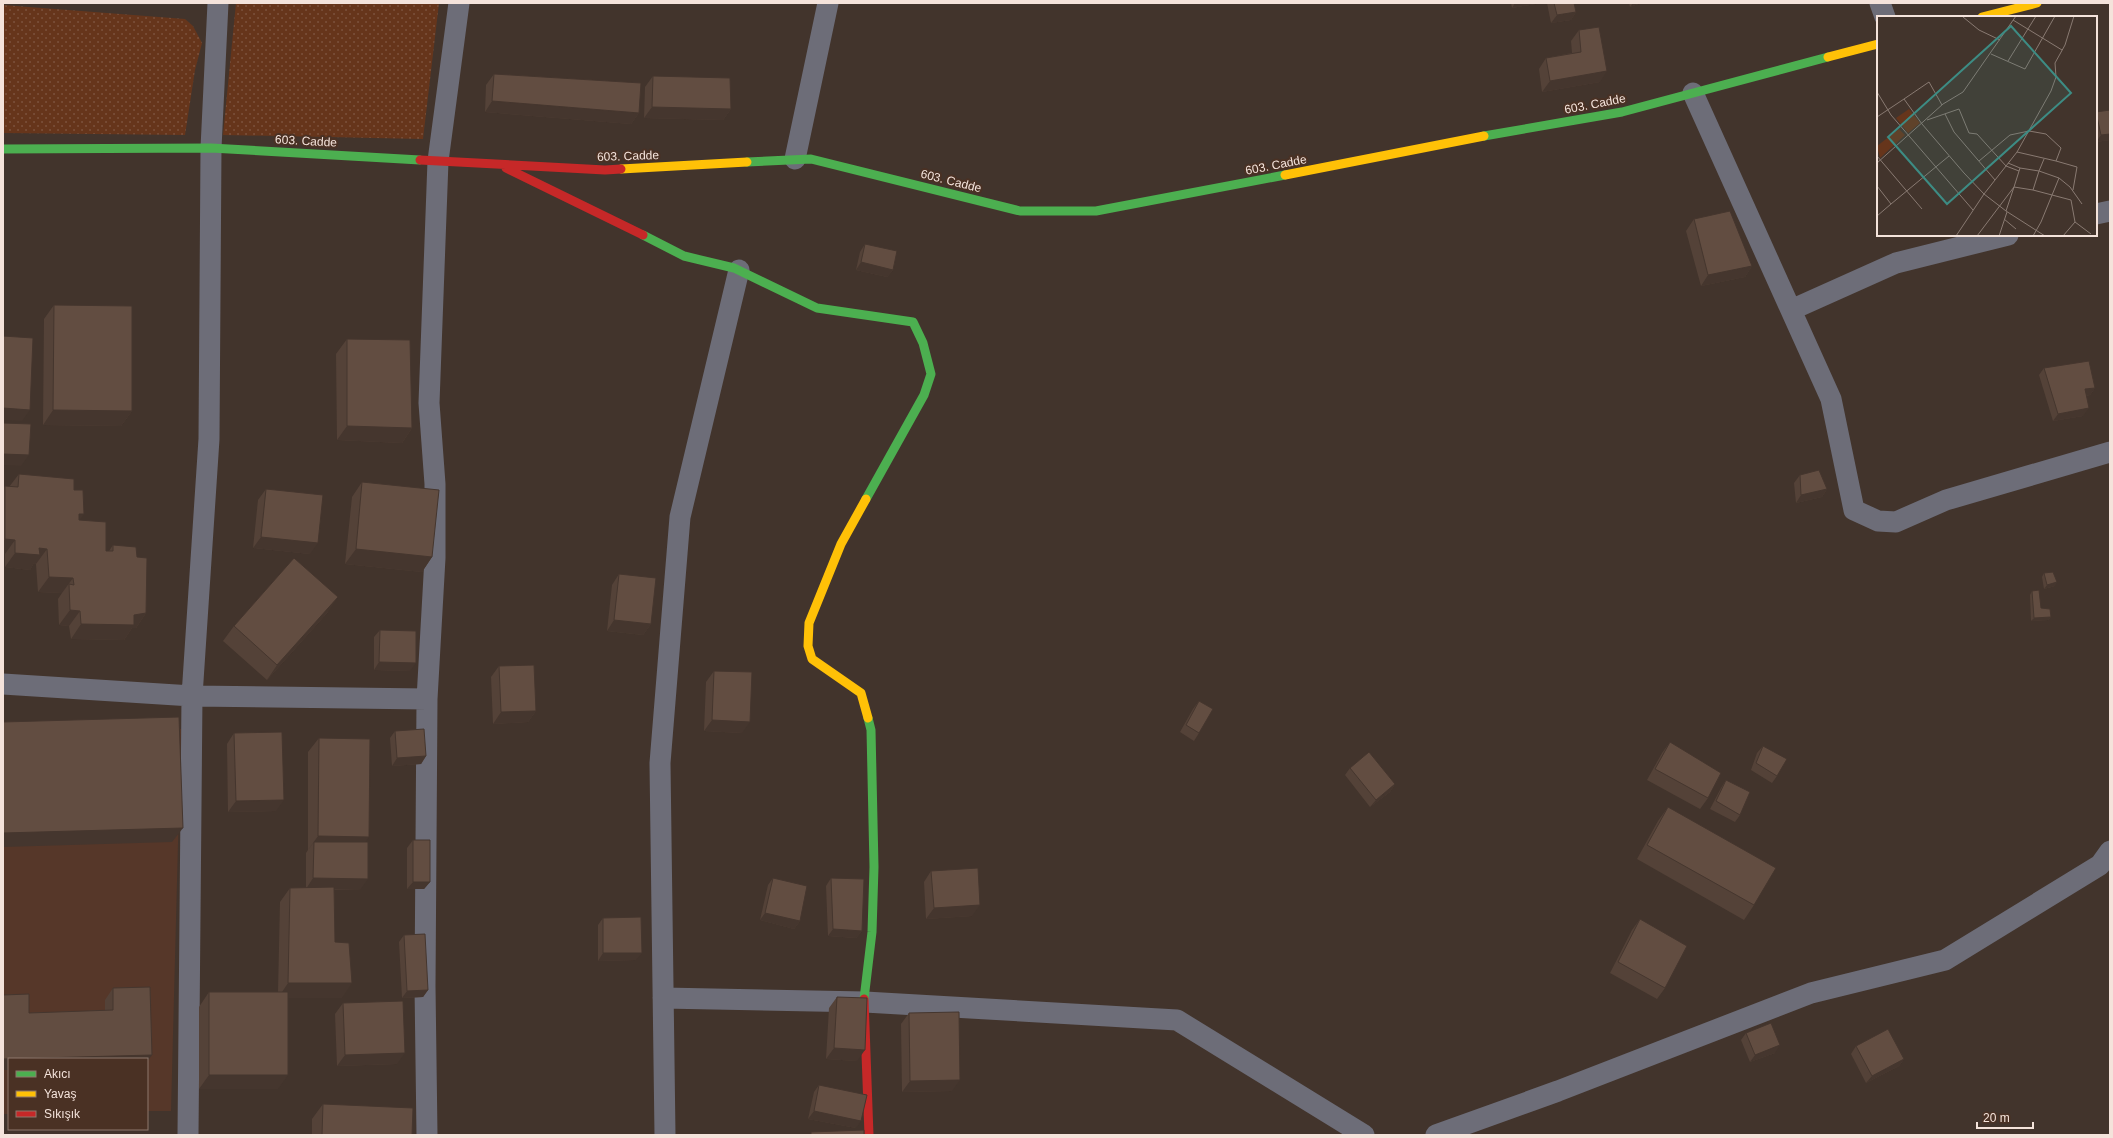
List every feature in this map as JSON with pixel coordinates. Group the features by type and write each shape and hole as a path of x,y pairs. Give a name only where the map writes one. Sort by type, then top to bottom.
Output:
{"street":[{"path":"188,1135 192,696 209,438 211,148 218,3"},
{"path":"427,1135 425,986 427,700 435,558 435,484 429,403 438,161 459,3"},
{"path":"795,160 828,3"},
{"path":"1880,3 1885,16"},
{"path":"1986,16 2037,3"},
{"name":"603. Cadde","path":"3,149 211,148 605,170 811,159 1020,211 1096,211 1622,112 1877,44"},
{"path":"1694,93 1831,399 1854,510 1878,521 1896,522 1946,500 2110,452"},
{"path":"497,164 603,214 684,256 739,270 817,308 913,322 923,343 930,374 924,396 841,544 809,622 808,646 812,659 861,692 871,730 874,868 872,932 865,1002 869,1135"},
{"path":"2097,214 2110,211"},
{"path":"1791,310 1896,263 2004,236"},
{"path":"665,1135 660,763 680,517 739,270"},
{"path":"3,684 192,696 427,700"},
{"path":"1436,1135 1558,1091 1811,993 1945,960 2100,865 2110,851"},
{"path":"663,998 865,1002 1177,1020 1364,1135"}],"shaded area":[{"path":"236,3 439,3 423,139 223,135"},
{"path":"3,5 185,19 193,26 202,43 195,70 185,135 3,133"},
{"path":"3,726 181,729 171,1111 148,1111 148,1058 8,1058 8,1114 3,1114"}],"building":[{"path":"1554,3 1574,3 1576,12 1557,15"},
{"path":"1599,27 1607,71 1550,81 1546,58 1581,52 1579,30"},
{"path":"494,74 641,83 639,113 492,101"},
{"path":"653,76 730,78 731,109 652,107"},
{"path":"2110,110 2110,134 2101,135 2097,112"},
{"path":"1730,211 1752,266 1708,275 1694,219"},
{"path":"865,244 897,251 893,270 861,262"},
{"path":"54,305 132,306 132,411 53,410"},
{"path":"3,336 33,338 30,410 3,408"},
{"path":"347,339 410,340 412,428 347,426"},
{"path":"2089,361 2095,388 2085,389 2089,408 2058,414 2044,368"},
{"path":"3,423 31,424 29,455 3,454"},
{"path":"1819,470 1827,489 1801,495 1800,475"},
{"path":"19,474 74,479 74,490 83,490 84,514 79,514 79,520 106,522 106,551 113,551 113,545 136,547 137,557 147,558 146,613 134,615 134,625 81,624 80,611 70,610 69,584 74,585 73,578 49,577 47,549 39,548 40,555 15,553 15,540 5,539 5,486 18,487"},
{"path":"362,482 439,490 432,557 356,549"},
{"path":"266,489 323,495 318,543 261,537"},
{"path":"294,558 338,597 277,665 234,626"},
{"path":"2053,572 2057,582 2047,585 2044,573"},
{"path":"619,574 656,578 651,624 614,620"},
{"path":"2039,590 2041,608 2050,609 2051,617 2034,618 2032,591"},
{"path":"380,630 416,631 416,663 379,662"},
{"path":"534,665 536,711 501,712 499,666"},
{"path":"714,671 752,672 750,722 712,720"},
{"path":"1199,701 1213,709 1199,733 1186,725"},
{"path":"179,717 183,828 3,833 3,722"},
{"path":"424,729 426,756 397,758 395,731"},
{"path":"282,732 284,800 236,801 234,733"},
{"path":"319,738 370,739 369,837 318,836"},
{"path":"1670,742 1721,773 1708,798 1655,769"},
{"path":"1763,746 1787,759 1777,776 1756,763"},
{"path":"1369,752 1395,784 1376,800 1350,768"},
{"path":"1726,780 1750,792 1740,815 1716,801"},
{"path":"1668,807 1776,868 1754,905 1647,845"},
{"path":"413,840 430,840 430,882 413,882"},
{"path":"314,842 368,842 368,879 313,878"},
{"path":"978,868 980,905 934,908 931,871"},
{"path":"773,878 807,886 800,921 765,913"},
{"path":"831,878 864,879 862,931 833,929"},
{"path":"334,887 335,942 349,943 352,983 288,983 290,888"},
{"path":"641,917 642,953 603,953 603,918"},
{"path":"1640,919 1687,946 1665,988 1618,962"},
{"path":"425,934 428,990 407,991 404,935"},
{"path":"150,987 152,1055 3,1059 3,995 29,994 29,1013 113,1010 113,988"},
{"path":"209,992 288,992 288,1075 209,1075"},
{"path":"837,997 867,998 865,1050 834,1048"},
{"path":"403,1001 405,1053 345,1055 343,1003"},
{"path":"959,1012 960,1080 910,1081 909,1013"},
{"path":"1771,1023 1780,1045 1755,1055 1746,1033"},
{"path":"1888,1029 1904,1059 1872,1076 1856,1046"},
{"path":"819,1085 867,1095 861,1121 814,1111"},
{"path":"323,1104 413,1108 412,1135 322,1135"},
{"path":"864,1130 864,1135 811,1135 811,1132"}],"traffic: fast":[{"path":"1484,136 1622,112 1828,57"},
{"path":"3,149 211,148 420,160"},
{"path":"747,162 811,159 1020,211 1096,211 1285,175"},
{"path":"643,235 684,256 734,268 817,308 913,322 923,343 931,374 924,395 866,499"},
{"path":"864,999 872,932 874,867 871,730 868,718"}],"traffic: slow":[{"path":"1986,16 2037,3"},
{"path":"1828,57 1877,44"},
{"path":"1285,175 1484,136"},
{"path":"621,169 747,162"},
{"path":"866,499 841,544 809,623 808,646 812,659 861,693 868,718"}],"traffic: jam":[{"path":"420,160 605,170 621,169"},
{"path":"506,168 643,235"},
{"path":"864,999 869,1135"}]}
